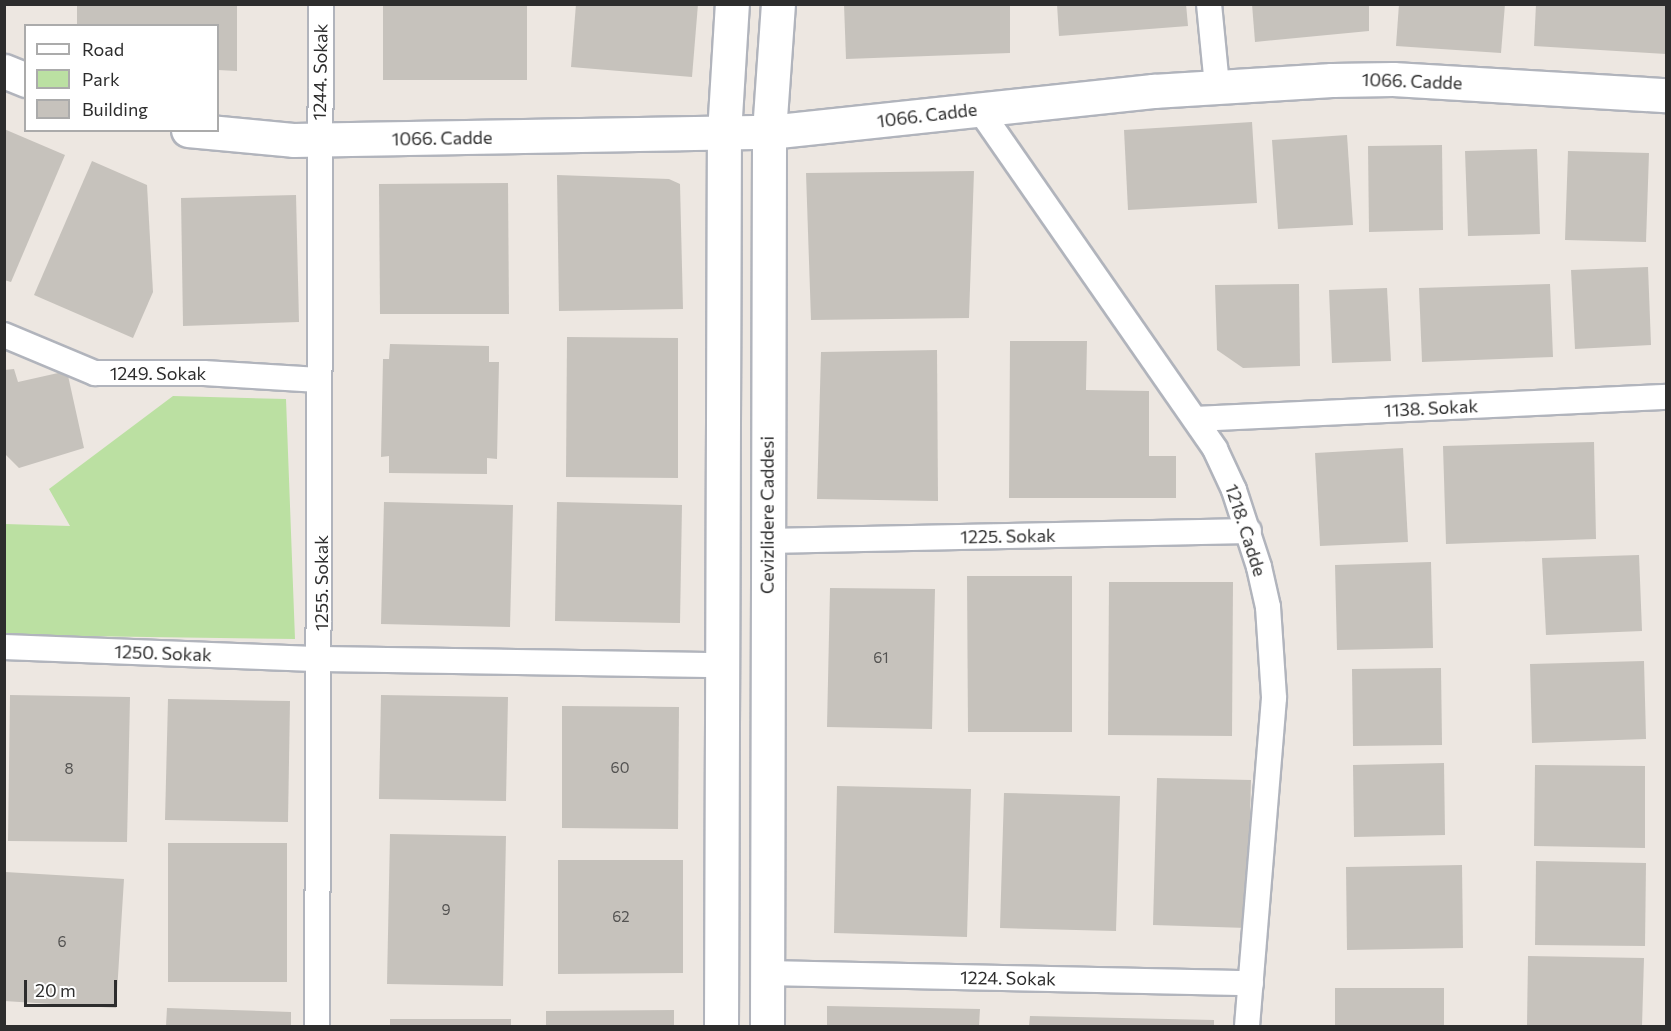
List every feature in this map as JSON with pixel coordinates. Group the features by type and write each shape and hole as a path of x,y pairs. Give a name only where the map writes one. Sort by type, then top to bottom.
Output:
{"main road":[{"path":"721,1026 724,133 732,4"},
{"name":"Cevizlidere Caddesi","path":"767,1026 769,132 778,4"},
{"path":"4,71 24,79"},
{"name":"1066. Cadde","path":"204,132 258,139 320,140 769,132 1217,85 1393,79 1666,95"}],"street":[{"name":"1244. Sokak","path":"320,140 321,4"},
{"path":"1209,4 1217,85"},
{"name":"1218. Cadde","path":"979,109 1196,419 1234,490 1249,531 1268,607 1275,698 1247,1026"},
{"name":"1255. Sokak","path":"317,1026 321,659 320,140"},
{"name":"1249. Sokak","path":"4,335 95,373 204,373 319,380"},
{"name":"1138. Sokak","path":"1196,419 1666,396"},
{"name":"1225. Sokak","path":"767,541 1249,531"},
{"name":"1250. Sokak","path":"4,647 321,659 724,665"},
{"name":"1224. Sokak","path":"766,972 1251,983"}],"green space":[{"path":"173,396 286,399 295,639 5,635 5,524 70,526 49,489"}],"building":[{"path":"383,4 527,4 527,80 383,80"},
{"path":"576,4 698,4 692,77 571,67"},
{"path":"844,4 1010,4 1010,53 846,59"},
{"path":"1057,4 1186,4 1188,26 1059,36"},
{"path":"1252,4 1369,4 1369,31 1255,42"},
{"path":"1399,4 1505,4 1501,53 1396,46"},
{"path":"1536,4 1666,4 1666,54 1534,46"},
{"path":"77,5 237,5 237,71 219,70 219,24 77,24"},
{"path":"1252,122 1257,203 1128,210 1124,130"},
{"path":"4,129 65,155 11,282 4,280"},
{"path":"1347,135 1353,225 1278,229 1272,140"},
{"path":"1442,145 1443,230 1369,232 1368,146"},
{"path":"1537,149 1540,234 1468,236 1465,151"},
{"path":"1568,151 1649,153 1646,242 1565,240"},
{"path":"92,161 147,185 153,292 133,338 34,295"},
{"path":"974,171 969,318 811,320 806,173"},
{"path":"557,175 669,179 680,184 683,309 559,311"},
{"path":"508,183 509,314 380,314 379,184"},
{"path":"296,195 299,322 183,326 181,198"},
{"path":"1648,267 1651,345 1575,349 1571,270"},
{"path":"1299,284 1300,366 1243,368 1217,350 1215,285"},
{"path":"1550,284 1553,357 1422,362 1419,288"},
{"path":"1387,288 1391,361 1332,363 1329,290"},
{"path":"567,337 678,338 678,478 566,477"},
{"path":"1010,341 1087,341 1086,390 1149,391 1149,456 1176,456 1176,498 1009,498"},
{"path":"390,344 489,346 489,362 499,362 497,459 487,458 487,474 389,473 389,456 381,457 383,359 389,359"},
{"path":"937,350 938,501 817,499 821,352"},
{"path":"14,369 18,382 67,371 84,448 19,468 4,453 4,370"},
{"path":"1594,442 1596,539 1446,544 1443,446"},
{"path":"1403,448 1408,542 1320,546 1315,453"},
{"path":"384,502 513,505 510,627 381,624"},
{"path":"557,502 682,505 680,623 555,621"},
{"path":"1639,555 1642,631 1546,635 1542,558"},
{"path":"1431,562 1433,648 1337,650 1335,565"},
{"path":"967,576 1072,576 1072,732 968,732"},
{"path":"1109,582 1233,582 1232,736 1108,735"},
{"path":"830,588 935,589 932,729 827,727"},
{"path":"1644,661 1646,739 1532,743 1530,664"},
{"path":"1441,668 1442,745 1353,746 1352,669"},
{"path":"10,695 130,697 127,842 8,841"},
{"path":"381,695 508,697 506,801 379,799"},
{"path":"168,699 290,701 288,822 165,820"},
{"path":"562,706 679,707 678,829 562,828"},
{"path":"1444,763 1445,835 1354,837 1353,765"},
{"path":"1535,765 1645,766 1645,848 1534,846"},
{"path":"1157,778 1251,780 1247,928 1153,925"},
{"path":"837,786 971,789 967,937 834,933"},
{"path":"1004,793 1120,796 1116,931 1000,928"},
{"path":"390,834 506,836 503,986 387,984"},
{"path":"168,843 287,843 287,982 168,982"},
{"path":"558,860 683,860 683,973 558,974"},
{"path":"1536,861 1646,863 1645,946 1535,945"},
{"path":"1462,865 1463,948 1347,950 1346,867"},
{"path":"5,872 124,879 116,1008 4,1001"},
{"path":"1528,956 1644,958 1642,1026 1527,1026"},
{"path":"1335,988 1444,988 1444,1026 1335,1026"},
{"path":"827,1006 980,1009 979,1026 827,1026"},
{"path":"167,1008 291,1012 291,1026 166,1026"},
{"path":"674,1010 674,1026 546,1026 546,1011"},
{"path":"1030,1016 1214,1020 1214,1026 1029,1026"},
{"path":"390,1019 511,1019 511,1026 390,1026"}]}
